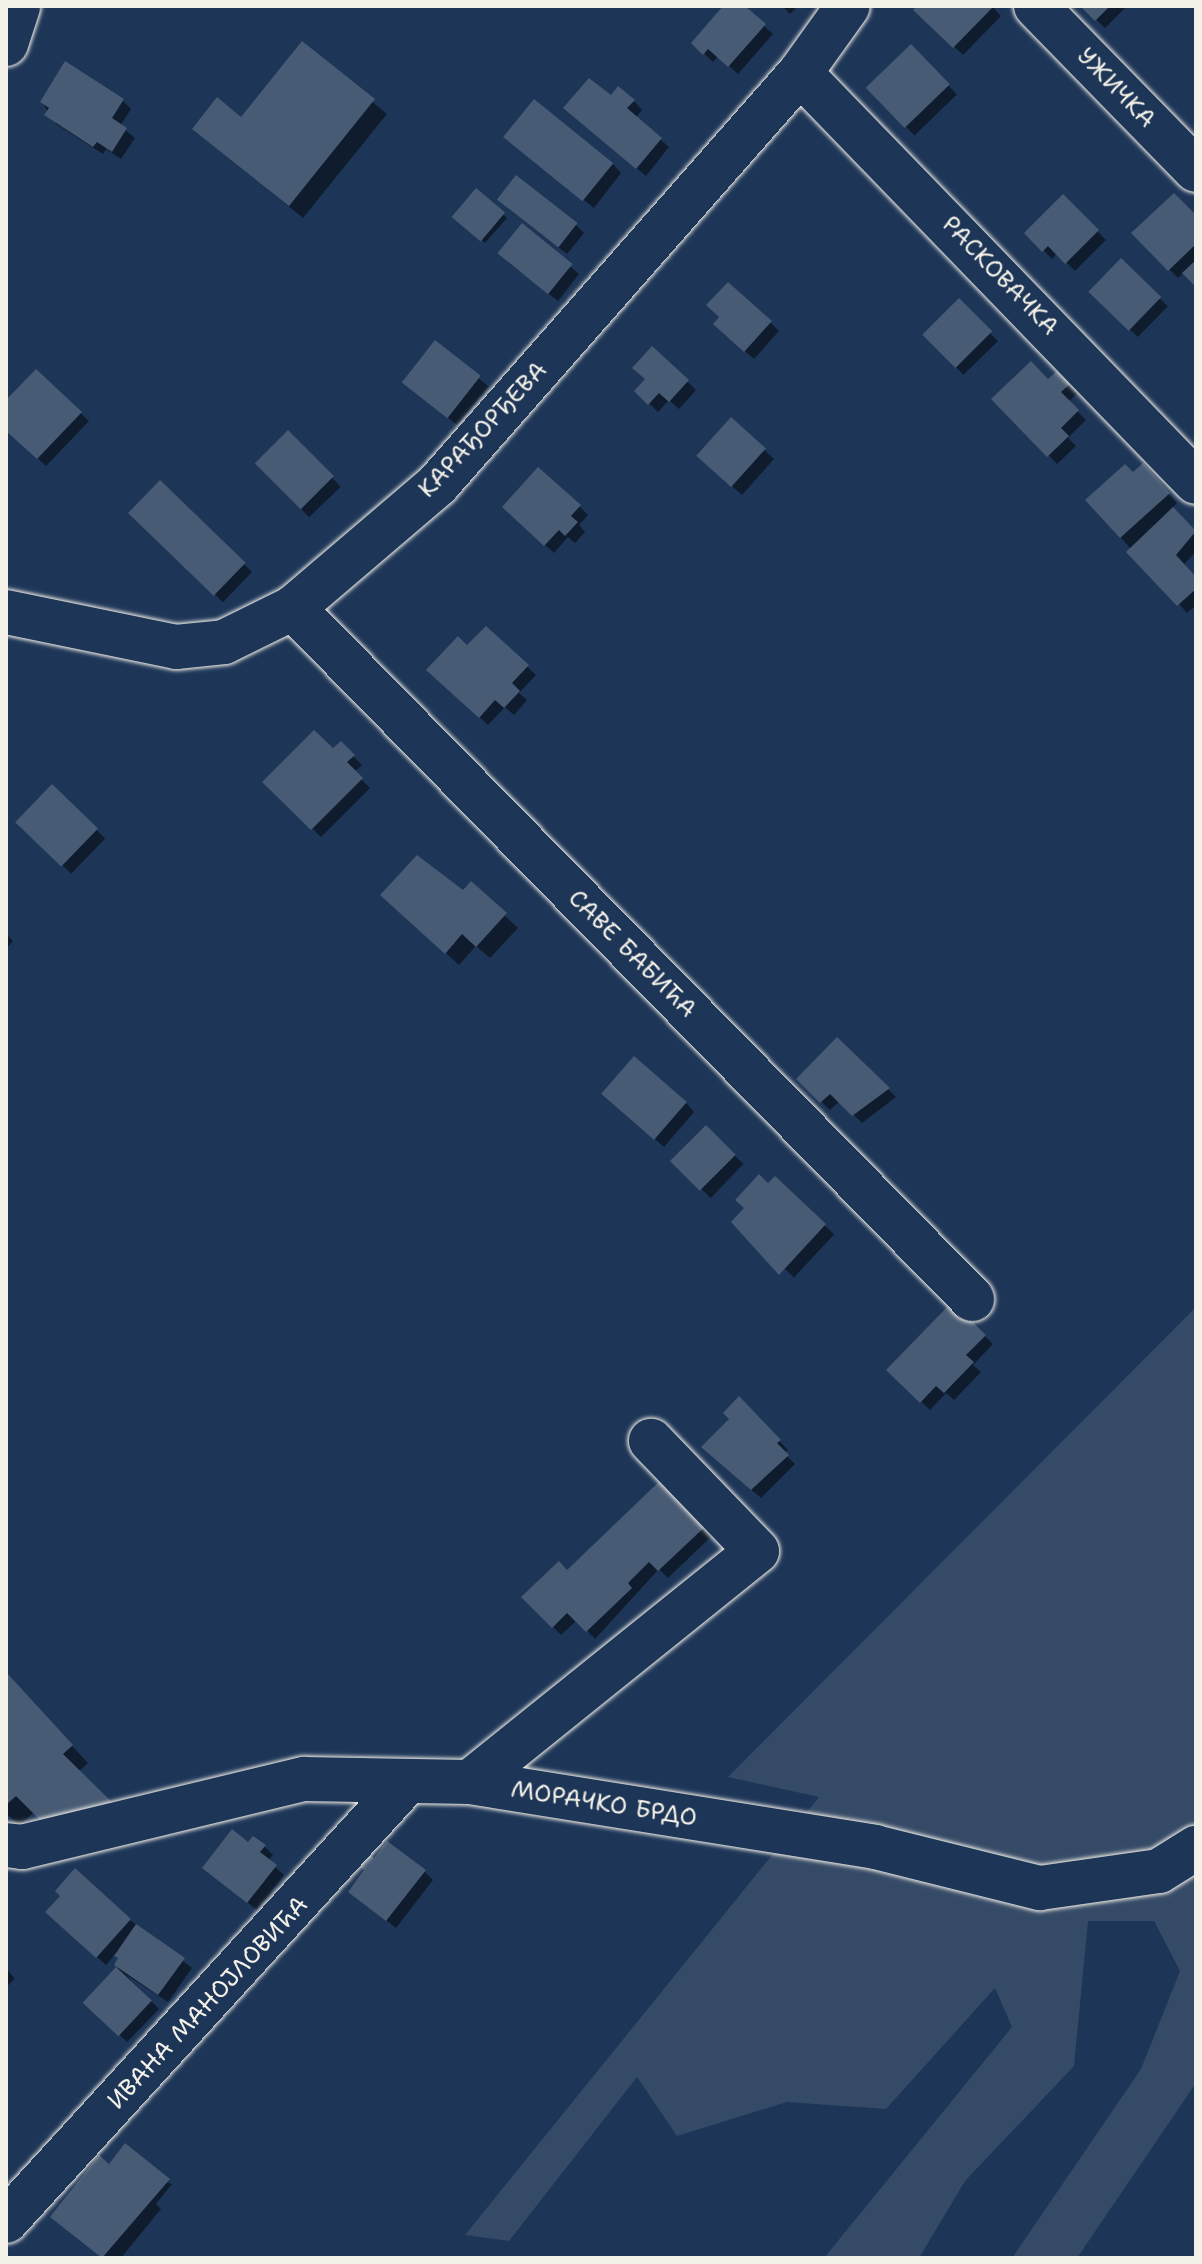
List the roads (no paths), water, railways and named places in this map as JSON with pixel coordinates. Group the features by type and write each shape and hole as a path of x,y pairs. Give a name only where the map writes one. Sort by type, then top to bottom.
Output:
{"street":[{"path":"6,44 18,6"},
{"name":"КАРАЂОРЂЕВА","path":"6,612 176,647 224,642 293,608 438,484 800,73 848,6"},
{"name":"УЖИЧКА","path":"1036,6 1196,170"},
{"name":"РАСКОВАЧКА","path":"800,73 1196,482"},
{"name":"САВЕ БАБИЋА","path":"293,608 972,1299"},
{"path":"470,1782 757,1551 651,1441"},
{"name":"МОРАЧКО БРДО","path":"6,1845 22,1847 304,1779 470,1782 875,1847 1040,1888 1159,1871 1196,1848"},
{"name":"ИВАНА МАНОЈЛОВИЋА","path":"6,2221 407,1782"}]}
